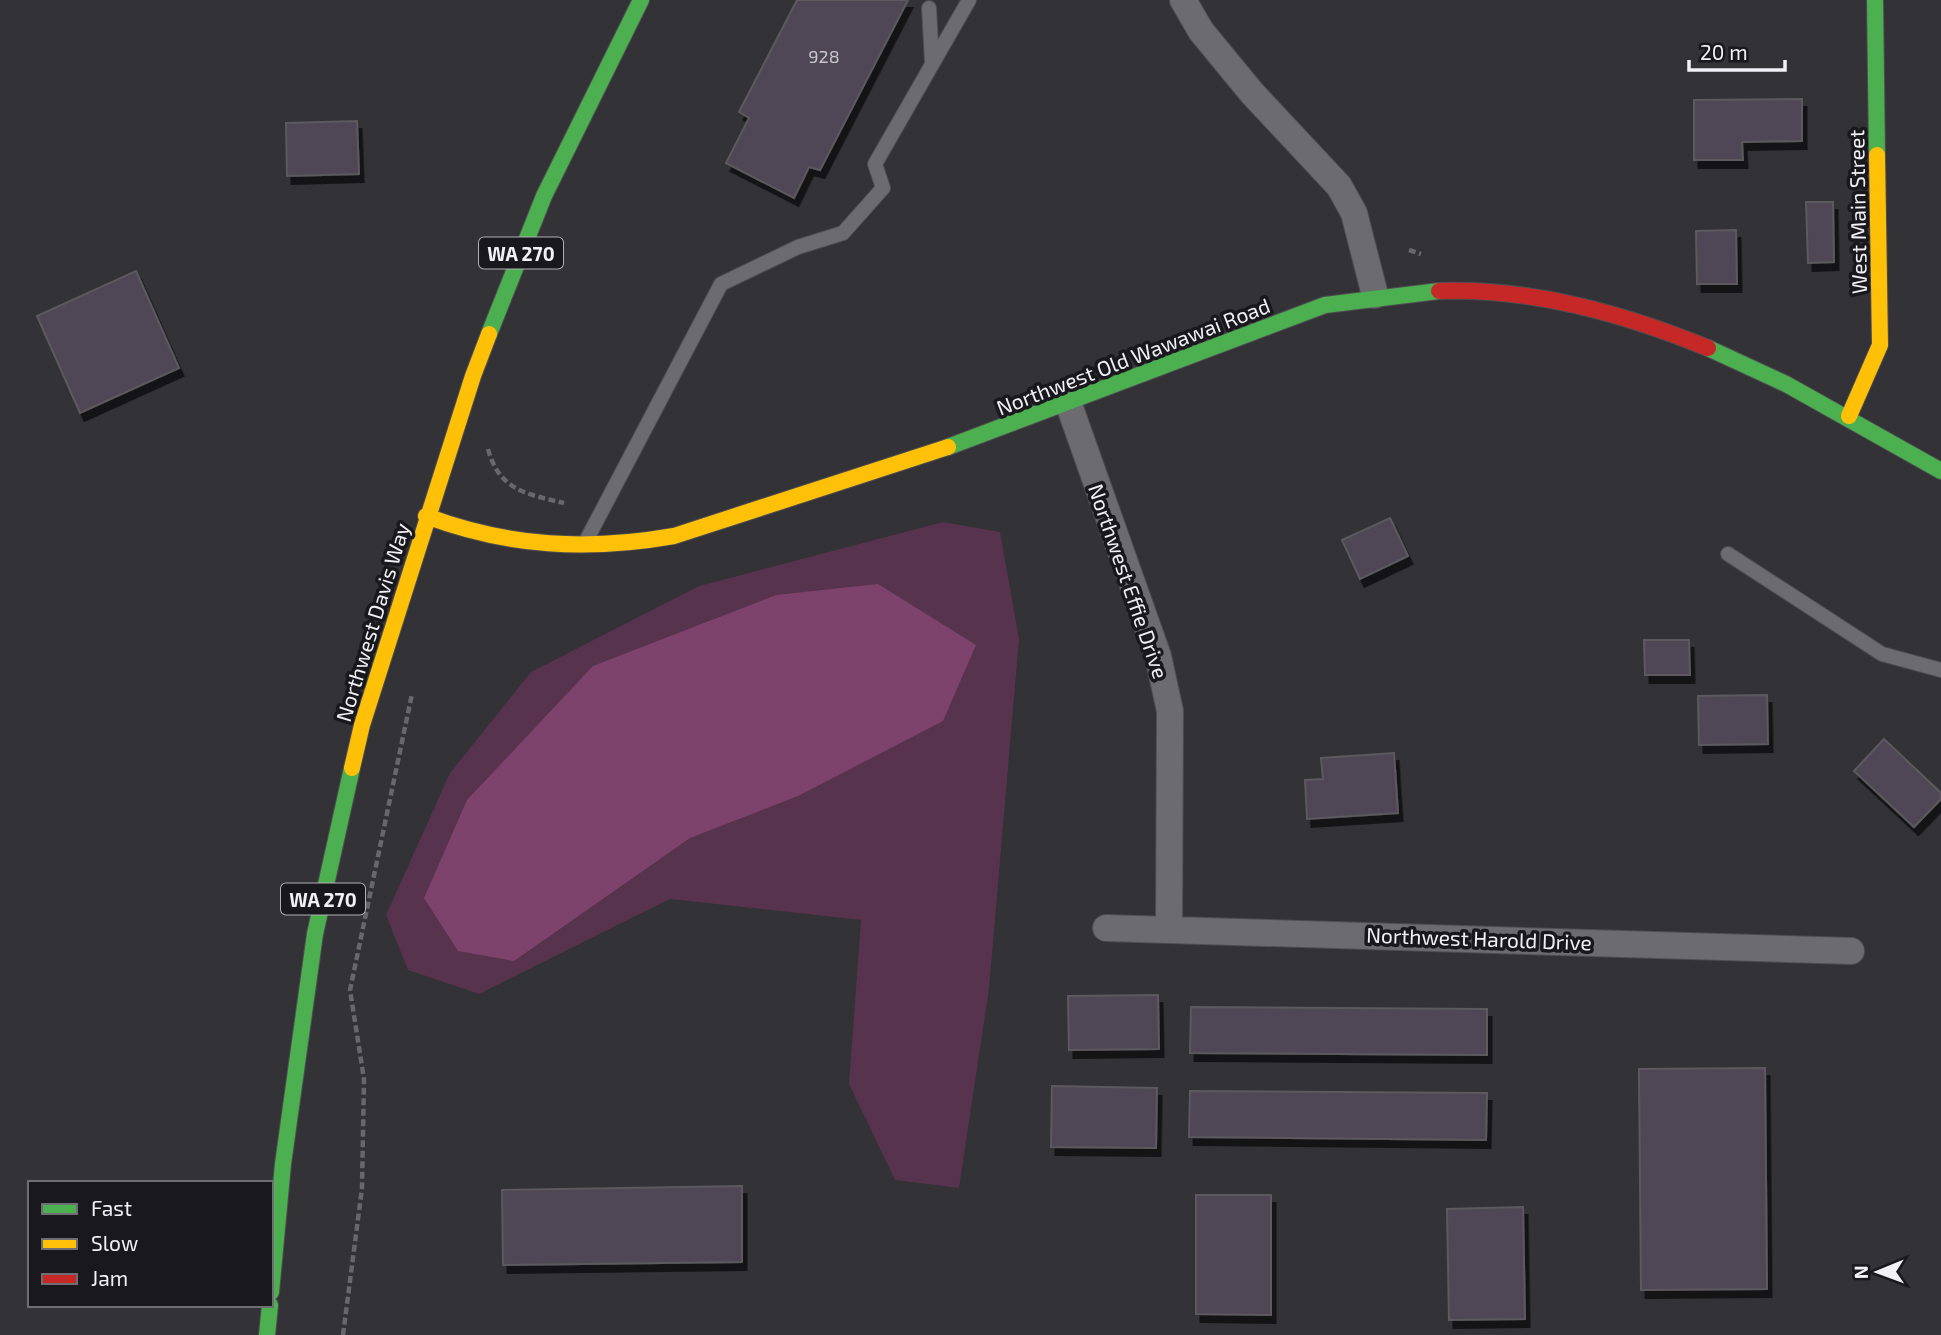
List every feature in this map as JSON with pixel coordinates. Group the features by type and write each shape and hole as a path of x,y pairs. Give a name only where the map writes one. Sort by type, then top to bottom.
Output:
{"main road":[{"name":"Northwest Davis Way","path":"273,1271 283,1164 316,934 362,725 426,516 473,376 544,196 641,0"},
{"name":"West Main Street","path":"1849,416 1880,345 1875,0"},
{"name":"Northwest Old Wawawai Road","path":"426,516 459,530 521,544 582,548 633,544 674,536 845,483 1069,405 1313,309 1375,295 1433,290 1502,292 1555,299 1663,332 1779,380 1849,416 1941,471"},
{"path":"267,1335 270,1307"}],"street":[{"path":"1183,0 1201,31 1252,93 1339,186 1354,212 1375,295"},
{"name":"Northwest Effie Drive","path":"1069,405 1158,656 1170,711 1169,928"},
{"name":"Northwest Harold Drive","path":"1106,928 1851,951"}],"lane":[{"path":"582,548 721,284 798,247 844,233 883,188 875,164 969,0"},
{"path":"929,8 932,64"},
{"path":"1728,554 1882,654 1941,670"}],"path":[{"path":"488,450 497,474 522,492 564,503"},
{"path":"343,1335 362,1188 364,1080 350,990 413,690"}],"shaded area":[{"path":"943,522 1000,532 1019,639 989,989 959,1188 895,1180 849,1084 861,920 670,899 479,994 408,970 386,915 450,773 531,672 699,586"},
{"path":"878,584 976,645 943,721 798,796 690,838 514,961 458,951 424,898 467,800 593,666 776,595"}],"building":[{"path":"797,0 908,0 820,170 809,167 794,198 726,163 749,118 739,112"},
{"path":"1802,99 1802,141 1742,142 1743,160 1694,160 1694,100"},
{"path":"357,121 359,174 287,176 286,123"},
{"path":"1806,202 1833,202 1834,262 1808,263"},
{"path":"1736,230 1737,284 1697,284 1696,231"},
{"path":"136,271 179,368 80,413 37,316"},
{"path":"1390,518 1408,556 1360,579 1342,540"},
{"path":"1644,640 1689,640 1690,675 1645,675"},
{"path":"1767,695 1768,744 1699,745 1698,696"},
{"path":"1884,739 1941,793 1941,799 1914,827 1854,771"},
{"path":"1394,753 1398,813 1307,819 1305,780 1323,779 1321,758"},
{"path":"1158,995 1159,1049 1069,1050 1068,996"},
{"path":"1191,1007 1487,1009 1487,1055 1190,1053"},
{"path":"1765,1068 1767,1289 1641,1290 1639,1069"},
{"path":"1052,1086 1157,1088 1156,1148 1051,1147"},
{"path":"1190,1091 1487,1093 1486,1140 1189,1137"},
{"path":"742,1186 742,1262 503,1265 502,1190"},
{"path":"1196,1195 1271,1195 1271,1315 1196,1314"},
{"path":"1523,1207 1525,1319 1449,1320 1447,1209"}],"traffic: fast":[{"path":"489,334 544,196 641,0"},
{"path":"1875,0 1877,155"},
{"path":"948,447 1325,305 1439,291"},
{"path":"1708,348 1786,384 1941,471"},
{"path":"273,1271 283,1164 315,934 352,768"},
{"path":"267,1335 270,1307"}],"traffic: slow":[{"path":"1849,416 1880,345 1877,155"},
{"path":"352,768 362,725 473,376 489,334"},
{"path":"426,516 518,540 580,544 642,541 674,536 948,447"}],"traffic: jam":[{"path":"1439,291 1508,294 1576,305 1643,324 1708,348"}]}
